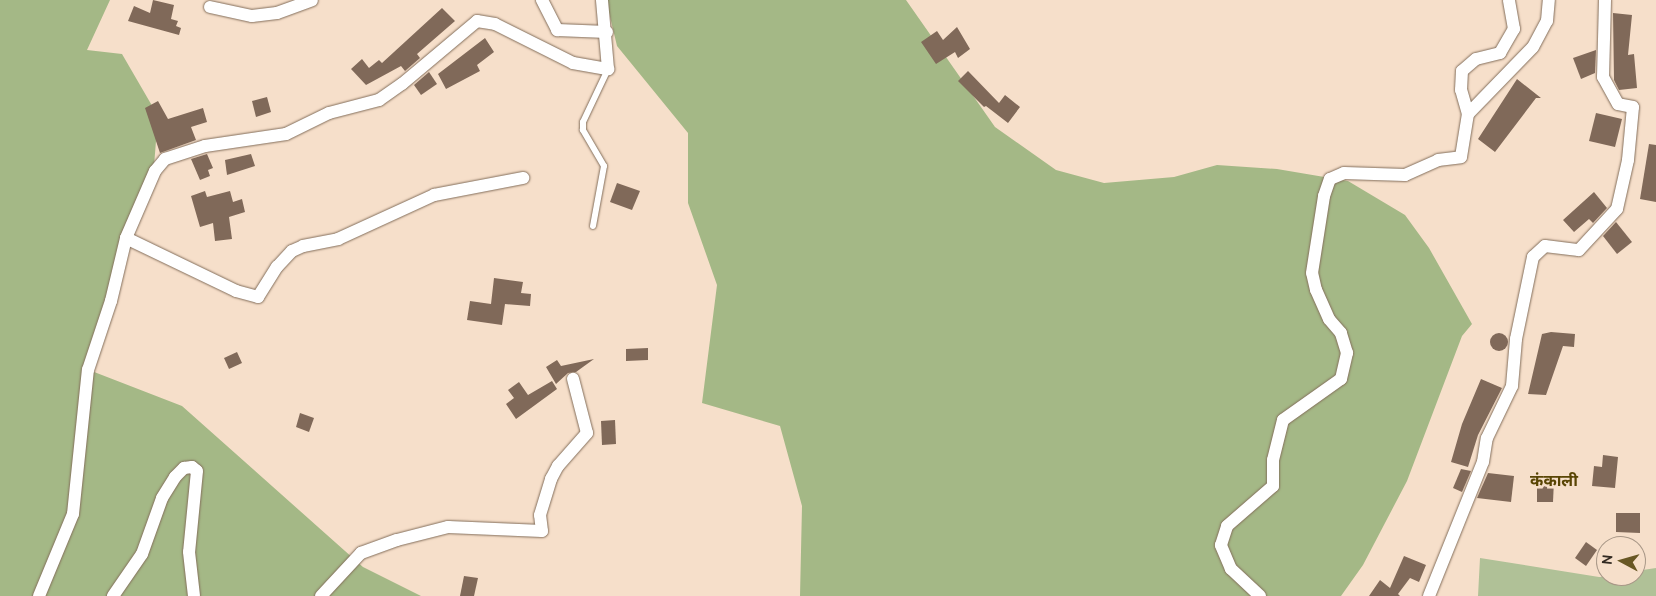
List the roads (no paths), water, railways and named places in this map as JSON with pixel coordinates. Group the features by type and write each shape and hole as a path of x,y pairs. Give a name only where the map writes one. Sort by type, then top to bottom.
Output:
{"street":[{"path":"210,7 252,16 277,13 312,0"},
{"path":"542,0 557,30 607,32"},
{"path":"39,596 73,514 88,370 111,301 126,238 155,171 166,159 205,146 286,134 329,113 379,100 477,21 495,24 573,63 608,69 607,32 602,0"},
{"path":"1260,596 1232,569 1221,546 1227,526 1273,486 1273,460 1283,420 1341,379 1347,353 1341,333 1328,320 1316,290 1312,273 1324,196 1330,179 1344,172 1405,175 1438,160 1461,157 1468,114 1461,90 1462,71 1476,59 1500,53 1514,29 1509,0"},
{"path":"1468,114 1533,47 1547,21 1549,0"},
{"path":"1429,596 1483,462 1487,438 1512,386 1516,339 1533,257 1545,246 1579,250 1617,209 1628,160 1633,107 1618,104 1603,77 1605,0"},
{"path":"126,238 236,291 258,297 277,267 292,252 303,246 338,239 434,195 457,188 523,178"},
{"path":"321,596 361,553 398,540 448,527 542,531 540,514 551,479 558,466 587,434 573,379"},
{"path":"113,596 142,554 162,498 175,477 184,468 192,467 197,471 189,552 194,596"}],"lane":[{"path":"593,226 604,166 583,130 583,122 608,69"}],"district":[{"name":"कंकाली","path":"1554,481"}]}
